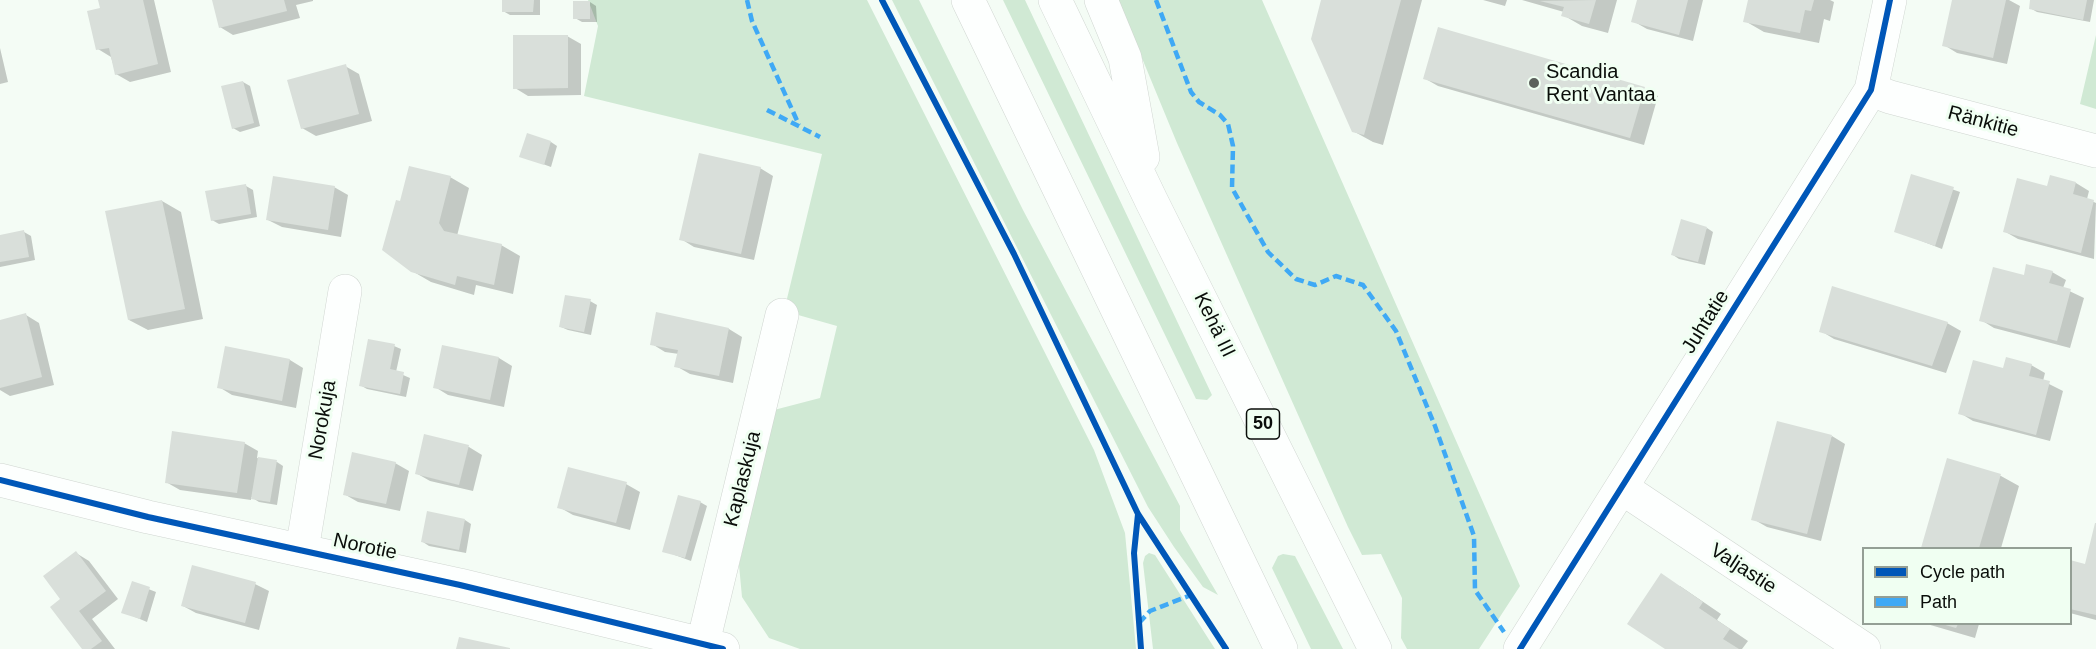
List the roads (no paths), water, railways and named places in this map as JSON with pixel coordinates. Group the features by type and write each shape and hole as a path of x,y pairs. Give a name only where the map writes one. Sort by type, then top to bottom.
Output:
{"main road":[{"path":"968,0 1281,649"},
{"name":"Kehä III","path":"1055,0 1151,200 1375,649"},
{"path":"1101,0 1125,58 1151,200"},
{"name":"Juhtatie","path":"1520,649 1870,90 1890,0"},
{"name":"Ränkitie","path":"1870,90 2096,151"},
{"name":"Norokuja","path":"302,550 345,291"},
{"name":"Kaplaskuja","path":"713,646 782,315"},
{"name":"Norotie","path":"0,480 148,517 460,585 713,646"},
{"name":"Valjastie","path":"1622,488 1864,649"}],"place":[{"name":"Scandia Rent Vantaa","path":"1534,83"}]}
